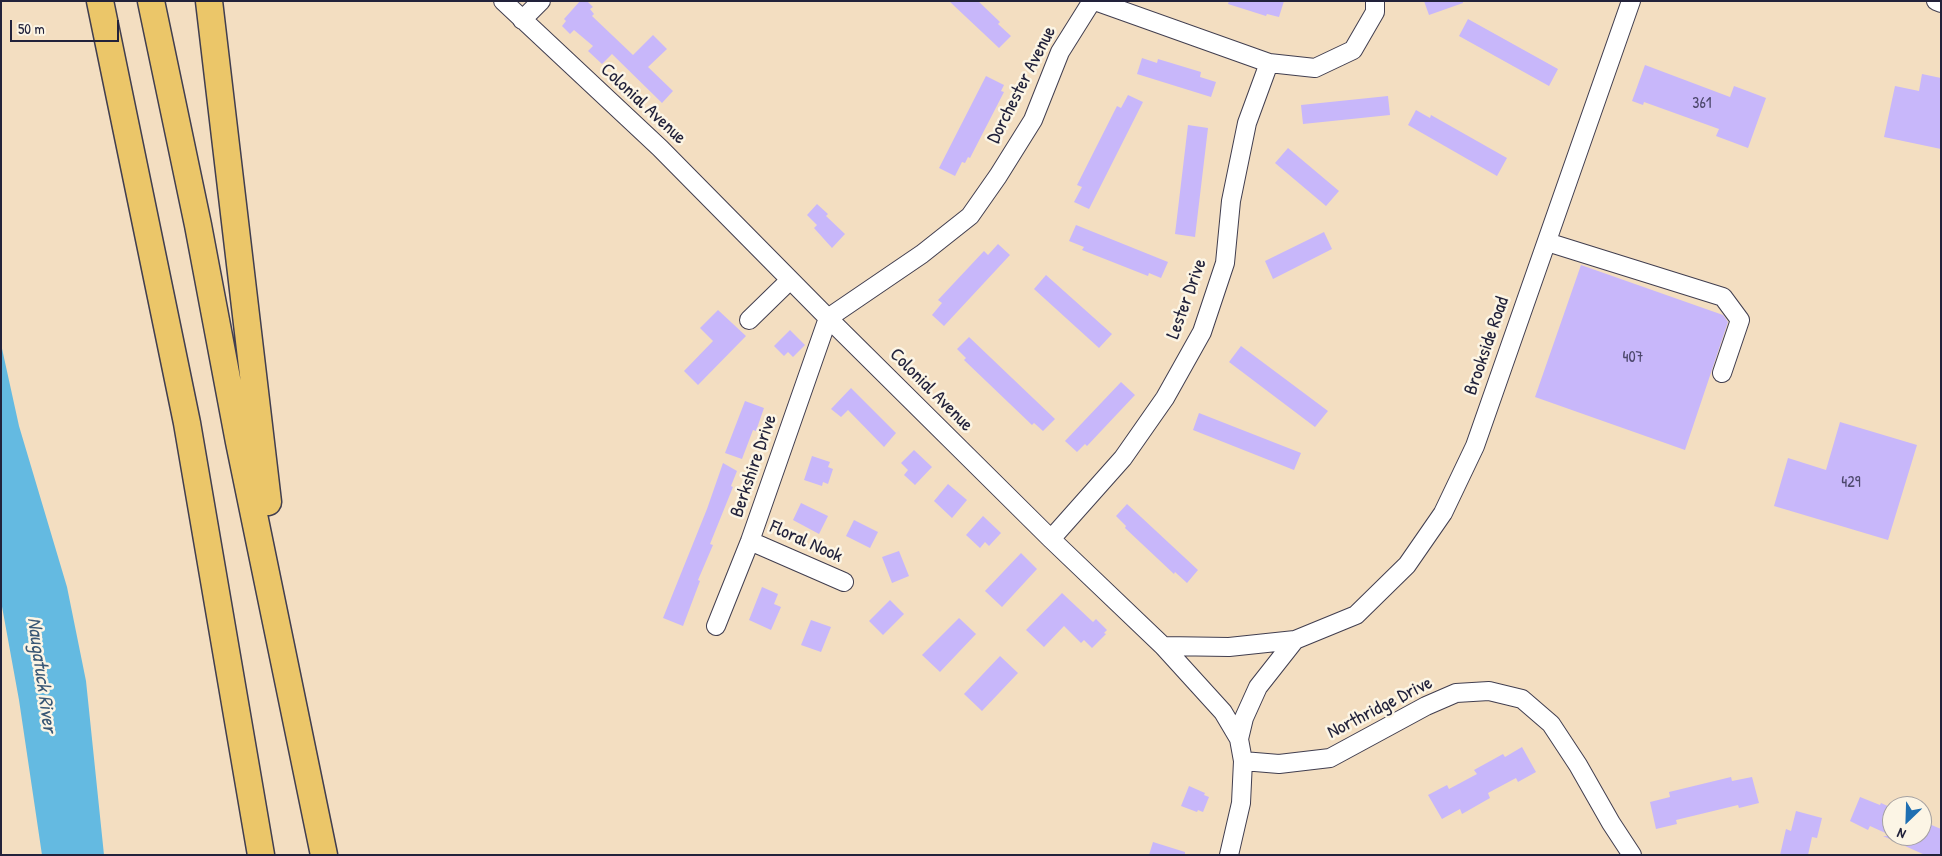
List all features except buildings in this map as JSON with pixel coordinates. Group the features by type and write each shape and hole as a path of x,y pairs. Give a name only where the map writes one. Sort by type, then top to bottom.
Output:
{"highway":[{"path":"87,1 140,198"},
{"path":"100,1 187,423 261,855"},
{"path":"151,1 198,225 239,442 324,855"},
{"path":"209,1 260,444 301,740"}],"street":[{"name":"Colonial Avenue","path":"503,1 660,148 1051,539 1163,646 1223,712 1239,739 1243,761 1241,803 1229,852"},
{"path":"522,20 541,1"},
{"name":"Dorchester Avenue","path":"828,318 922,254 970,216 1033,120 1060,52 1093,1 1269,63 1315,68 1352,50 1375,12 1375,1"},
{"name":"Brookside Road","path":"1163,646 1229,647 1295,640 1356,615 1407,565 1443,513 1475,446 1631,1"},
{"path":"1936,1 1941,3"},
{"name":"Lester Drive","path":"1051,539 1123,458 1165,398 1202,332 1225,263 1232,201 1247,123 1269,63"},
{"path":"1546,242 1723,297 1740,320 1722,373"},
{"path":"748,320 790,280"},
{"name":"Berkshire Drive","path":"716,626 750,541 828,318"},
{"name":"Floral Nook","path":"750,541 844,582"},
{"name":"Brookside Road","path":"1239,739 1244,718 1258,687 1295,640"},
{"name":"Northridge Drive","path":"1243,761 1279,764 1330,758 1426,706 1456,694 1490,691 1522,699 1551,724 1632,855"}],"water":[{"name":"Naugatuck River","path":"1,344 19,426 67,587 86,681 104,855 42,855 19,700 1,601"}]}
